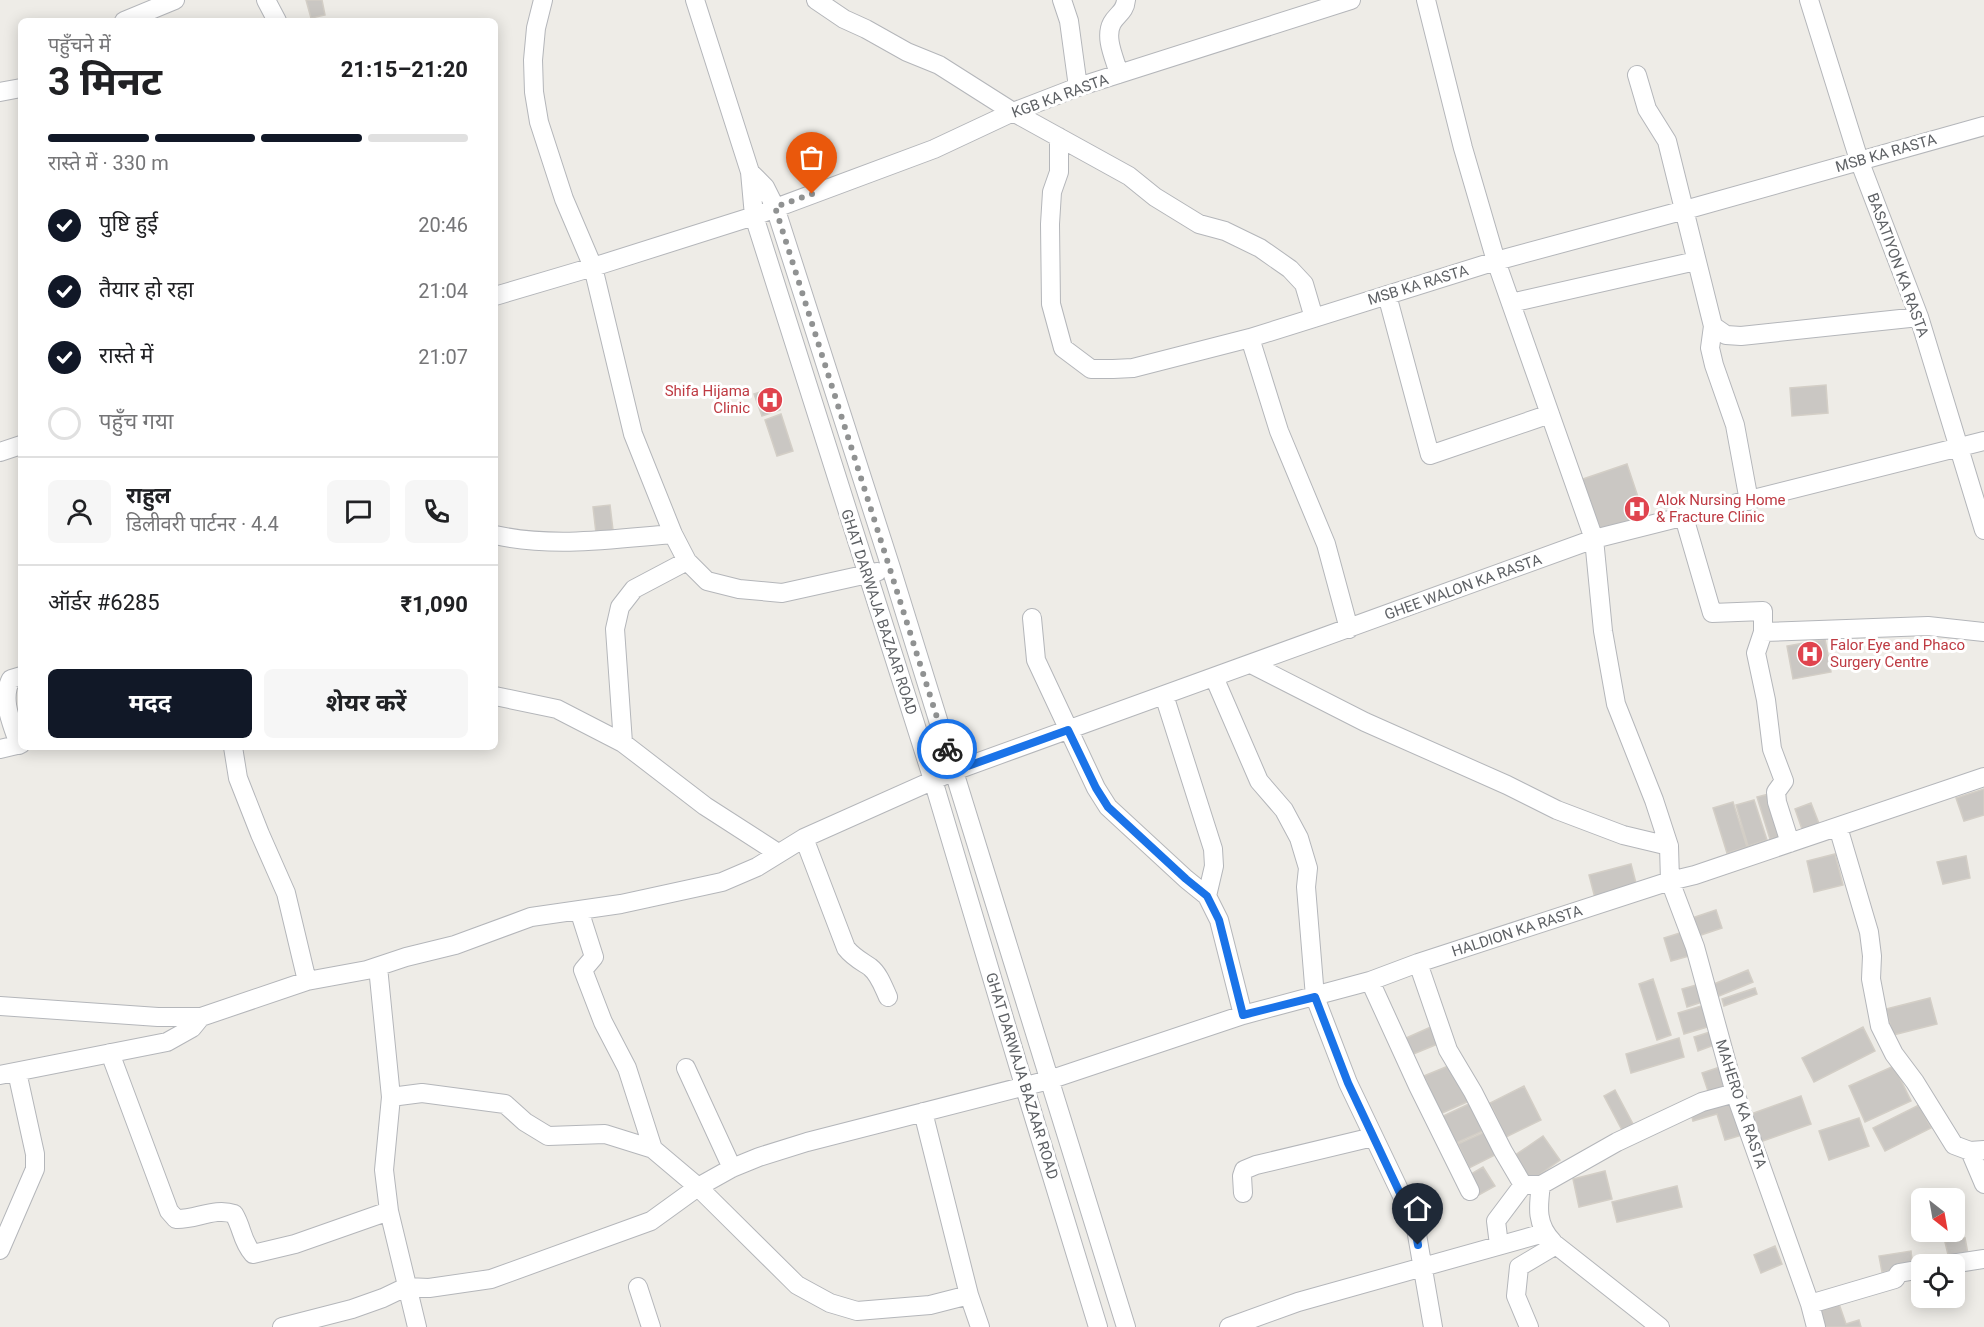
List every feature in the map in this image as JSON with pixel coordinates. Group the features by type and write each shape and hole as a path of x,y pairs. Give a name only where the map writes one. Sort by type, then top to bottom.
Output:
{"street":[{"path":"131,18 175,0"},
{"path":"266,0 275,18"},
{"path":"543,0 536,28 533,60 534,92 539,122 564,199 593,267 633,434 673,534 687,561 707,581 739,589 782,593 891,568"},
{"name":"GHAT DARWAJA BAZAAR ROAD","path":"695,0 750,172 754,216 933,780 1098,1327"},
{"path":"816,0 844,20 866,29 907,52 939,64 1013,112 1129,176 1155,197 1199,224 1225,231 1260,248 1290,269 1304,284 1314,318"},
{"path":"1062,0 1069,21 1078,87"},
{"path":"1119,74 1109,32 1112,22 1125,8 1126,0"},
{"name":"KGB KA RASTA","path":"498,295 754,216 934,149 1013,112 1078,87 1351,0"},
{"name":"MAHERO KA RASTA","path":"1426,0 1463,148 1496,261 1594,539 1603,631 1616,704 1654,800 1669,846 1670,881 1695,947 1734,1093 1810,1304 1816,1327"},
{"name":"BASATIYON KA RASTA","path":"1809,0 1859,160 1919,317 1984,530"},
{"path":"1637,75 1647,109 1667,141 1713,326 1710,348 1712,357 1735,425 1749,501"},
{"path":"0,92 18,89"},
{"name":"MSB KA RASTA","path":"1059,137 1059,172 1052,192 1050,224 1051,304 1063,348 1091,369 1113,369 1133,368 1250,338 1496,261 1984,126"},
{"path":"750,172 765,187 775,207 891,568 1126,1327"},
{"path":"1511,303 1696,261"},
{"path":"1387,295 1430,455 1550,414"},
{"path":"1713,326 1726,335 1741,336 1919,317"},
{"path":"1250,338 1279,432 1326,544 1349,629"},
{"name":"GHEE WALON KA RASTA","path":"201,1017 307,981 378,967 406,957 455,945 531,917 651,898 722,882 757,867 804,838 954,771 1594,539 1984,441"},
{"path":"0,452 18,446"},
{"path":"1683,517 1712,613 1763,611 1763,632 1756,653 1766,700 1772,749 1784,781 1776,792 1777,802 1791,843"},
{"path":"498,536 517,540 567,543 673,534"},
{"path":"623,743 615,629 620,606 634,589 687,561"},
{"path":"1032,618 1036,660 1096,788 1108,807 1207,896 1219,920 1243,1015"},
{"path":"1763,632 1928,626 1984,632"},
{"path":"1251,664 1365,722 1507,785 1557,810 1623,835 1669,846"},
{"path":"18,677 11,679 5,690 5,701 18,739"},
{"path":"1214,677 1259,781 1284,810 1299,838 1308,868 1306,887 1315,997 1348,1083 1414,1223 1433,1327"},
{"path":"1164,695 1213,849 1214,866 1207,896"},
{"path":"498,697 557,709 623,743 705,806 778,853"},
{"path":"0,749 18,745"},
{"path":"233,750 238,778 286,892 307,981"},
{"name":"HALDION KA RASTA","path":"406,1287 429,1288 491,1279 651,1221 698,1187 732,1168 759,1157 807,1142 1049,1080 1243,1015 1370,981 1418,963 1791,843 1984,777"},
{"path":"1838,827 1869,932 1872,956 1871,979 1880,1026 1894,1054 1915,1082 1954,1145 1977,1151 1984,1184"},
{"path":"804,838 846,948 878,976 888,997"},
{"path":"579,910 594,957 583,970 603,1022 627,1068 653,1149"},
{"path":"1418,963 1448,1050 1473,1092 1503,1151 1532,1185 1538,1213 1550,1239 1660,1327"},
{"path":"378,967 391,1097 384,1170 389,1211 417,1327"},
{"path":"1370,981 1418,1086 1470,1191"},
{"path":"1,1004 158,1017 201,1017"},
{"path":"0,1250 35,1169 35,1154 9,1074 167,1042 192,1028 201,1017"},
{"path":"110,1053 169,1211 176,1219 218,1212 234,1214 239,1223 244,1244 254,1254 295,1244 389,1211"},
{"path":"686,1068 732,1168"},
{"path":"391,1097 422,1093 505,1104 525,1122 548,1136 605,1134 653,1149 698,1187 797,1285 830,1303 857,1311 930,1305 969,1295"},
{"path":"1499,1245 1496,1221 1532,1185 1702,1102 1734,1093"},
{"path":"923,1112 969,1295 980,1327"},
{"path":"1243,1193 1244,1170 1256,1165 1373,1137"},
{"path":"1229,1327 1298,1302 1499,1245 1550,1239"},
{"path":"1529,1327 1516,1296 1519,1267 1550,1239"},
{"path":"1965,1262 1984,1259"},
{"path":"1810,1304 1895,1279 1899,1273 1911,1271"},
{"path":"282,1327 352,1309 384,1298 406,1287"},
{"path":"638,1287 651,1327"}],"building":[{"path":"306,0 322,0 325,15 311,18"},
{"path":"1826,385 1828,413 1792,416 1790,388"},
{"path":"773,388 780,410 762,416 754,394"},
{"path":"781,414 793,451 777,456 765,420"},
{"path":"1627,464 1645,518 1598,534 1580,480"},
{"path":"610,505 613,530 596,533 593,507"},
{"path":"1825,639 1831,672 1793,679 1787,646"},
{"path":"1984,789 1984,815 1964,821 1956,798"},
{"path":"1769,794 1782,836 1770,839 1757,797"},
{"path":"1754,800 1767,840 1748,846 1736,805"},
{"path":"1733,802 1747,847 1727,853 1713,808"},
{"path":"1811,803 1820,826 1803,832 1795,809"},
{"path":"1835,854 1843,885 1814,892 1807,861"},
{"path":"1966,856 1970,878 1943,884 1937,862"},
{"path":"1631,864 1637,887 1595,898 1589,875"},
{"path":"1716,910 1722,928 1695,937 1689,919"},
{"path":"1683,932 1689,956 1671,961 1664,938"},
{"path":"1748,970 1753,982 1719,996 1714,984"},
{"path":"1653,979 1671,1035 1657,1040 1639,984"},
{"path":"1700,984 1705,1001 1687,1007 1682,989"},
{"path":"1755,988 1757,994 1724,1006 1722,999"},
{"path":"1930,998 1937,1024 1893,1035 1886,1009"},
{"path":"1708,1004 1714,1025 1684,1034 1678,1013"},
{"path":"1433,1026 1440,1043 1411,1055 1404,1039"},
{"path":"1863,1027 1875,1051 1814,1082 1802,1058"},
{"path":"1710,1032 1714,1045 1698,1051 1694,1037"},
{"path":"1679,1038 1684,1057 1631,1073 1626,1054"},
{"path":"1453,1064 1469,1101 1440,1114 1424,1076"},
{"path":"1894,1066 1911,1101 1865,1122 1849,1086"},
{"path":"1720,1067 1727,1092 1710,1097 1702,1073"},
{"path":"1524,1086 1541,1120 1506,1137 1490,1103"},
{"path":"1615,1090 1633,1124 1622,1130 1604,1096"},
{"path":"1801,1096 1811,1124 1760,1142 1751,1114"},
{"path":"1732,1097 1742,1135 1725,1140 1717,1114 1693,1121 1690,1109"},
{"path":"1473,1102 1485,1130 1456,1143 1443,1116"},
{"path":"1919,1105 1931,1128 1885,1151 1873,1128"},
{"path":"1859,1118 1869,1146 1829,1160 1819,1131"},
{"path":"1485,1132 1495,1155 1469,1168 1458,1144"},
{"path":"1543,1136 1560,1160 1529,1182 1511,1158"},
{"path":"1483,1167 1495,1186 1477,1196 1466,1177"},
{"path":"1605,1171 1612,1199 1579,1207 1573,1179"},
{"path":"1677,1186 1682,1207 1617,1222 1612,1202"},
{"path":"1965,1238 1969,1259 1965,1260 1965,1254 1948,1254 1945,1242 1965,1242"},
{"path":"1775,1246 1782,1264 1761,1273 1754,1255"},
{"path":"1911,1251 1911,1268 1882,1272 1879,1256"},
{"path":"1837,1298 1846,1324 1859,1320 1861,1327 1825,1327 1818,1304"}],"way so far":[{"path":"812,194 775,207 947,749"}],"place":[{"name":"Shifa Hijama Clinic","path":"770,400"},
{"name":"Alok Nursing Home & Fracture Clinic","path":"1637,509"},
{"name":"Falor Eye and Phaco Surgery Centre","path":"1810,654"}],"route":[{"path":"947,749 954,771 1068,730 1096,788 1108,807 1207,896 1219,920 1243,1015 1315,997 1348,1083 1414,1223 1418,1245"}]}
